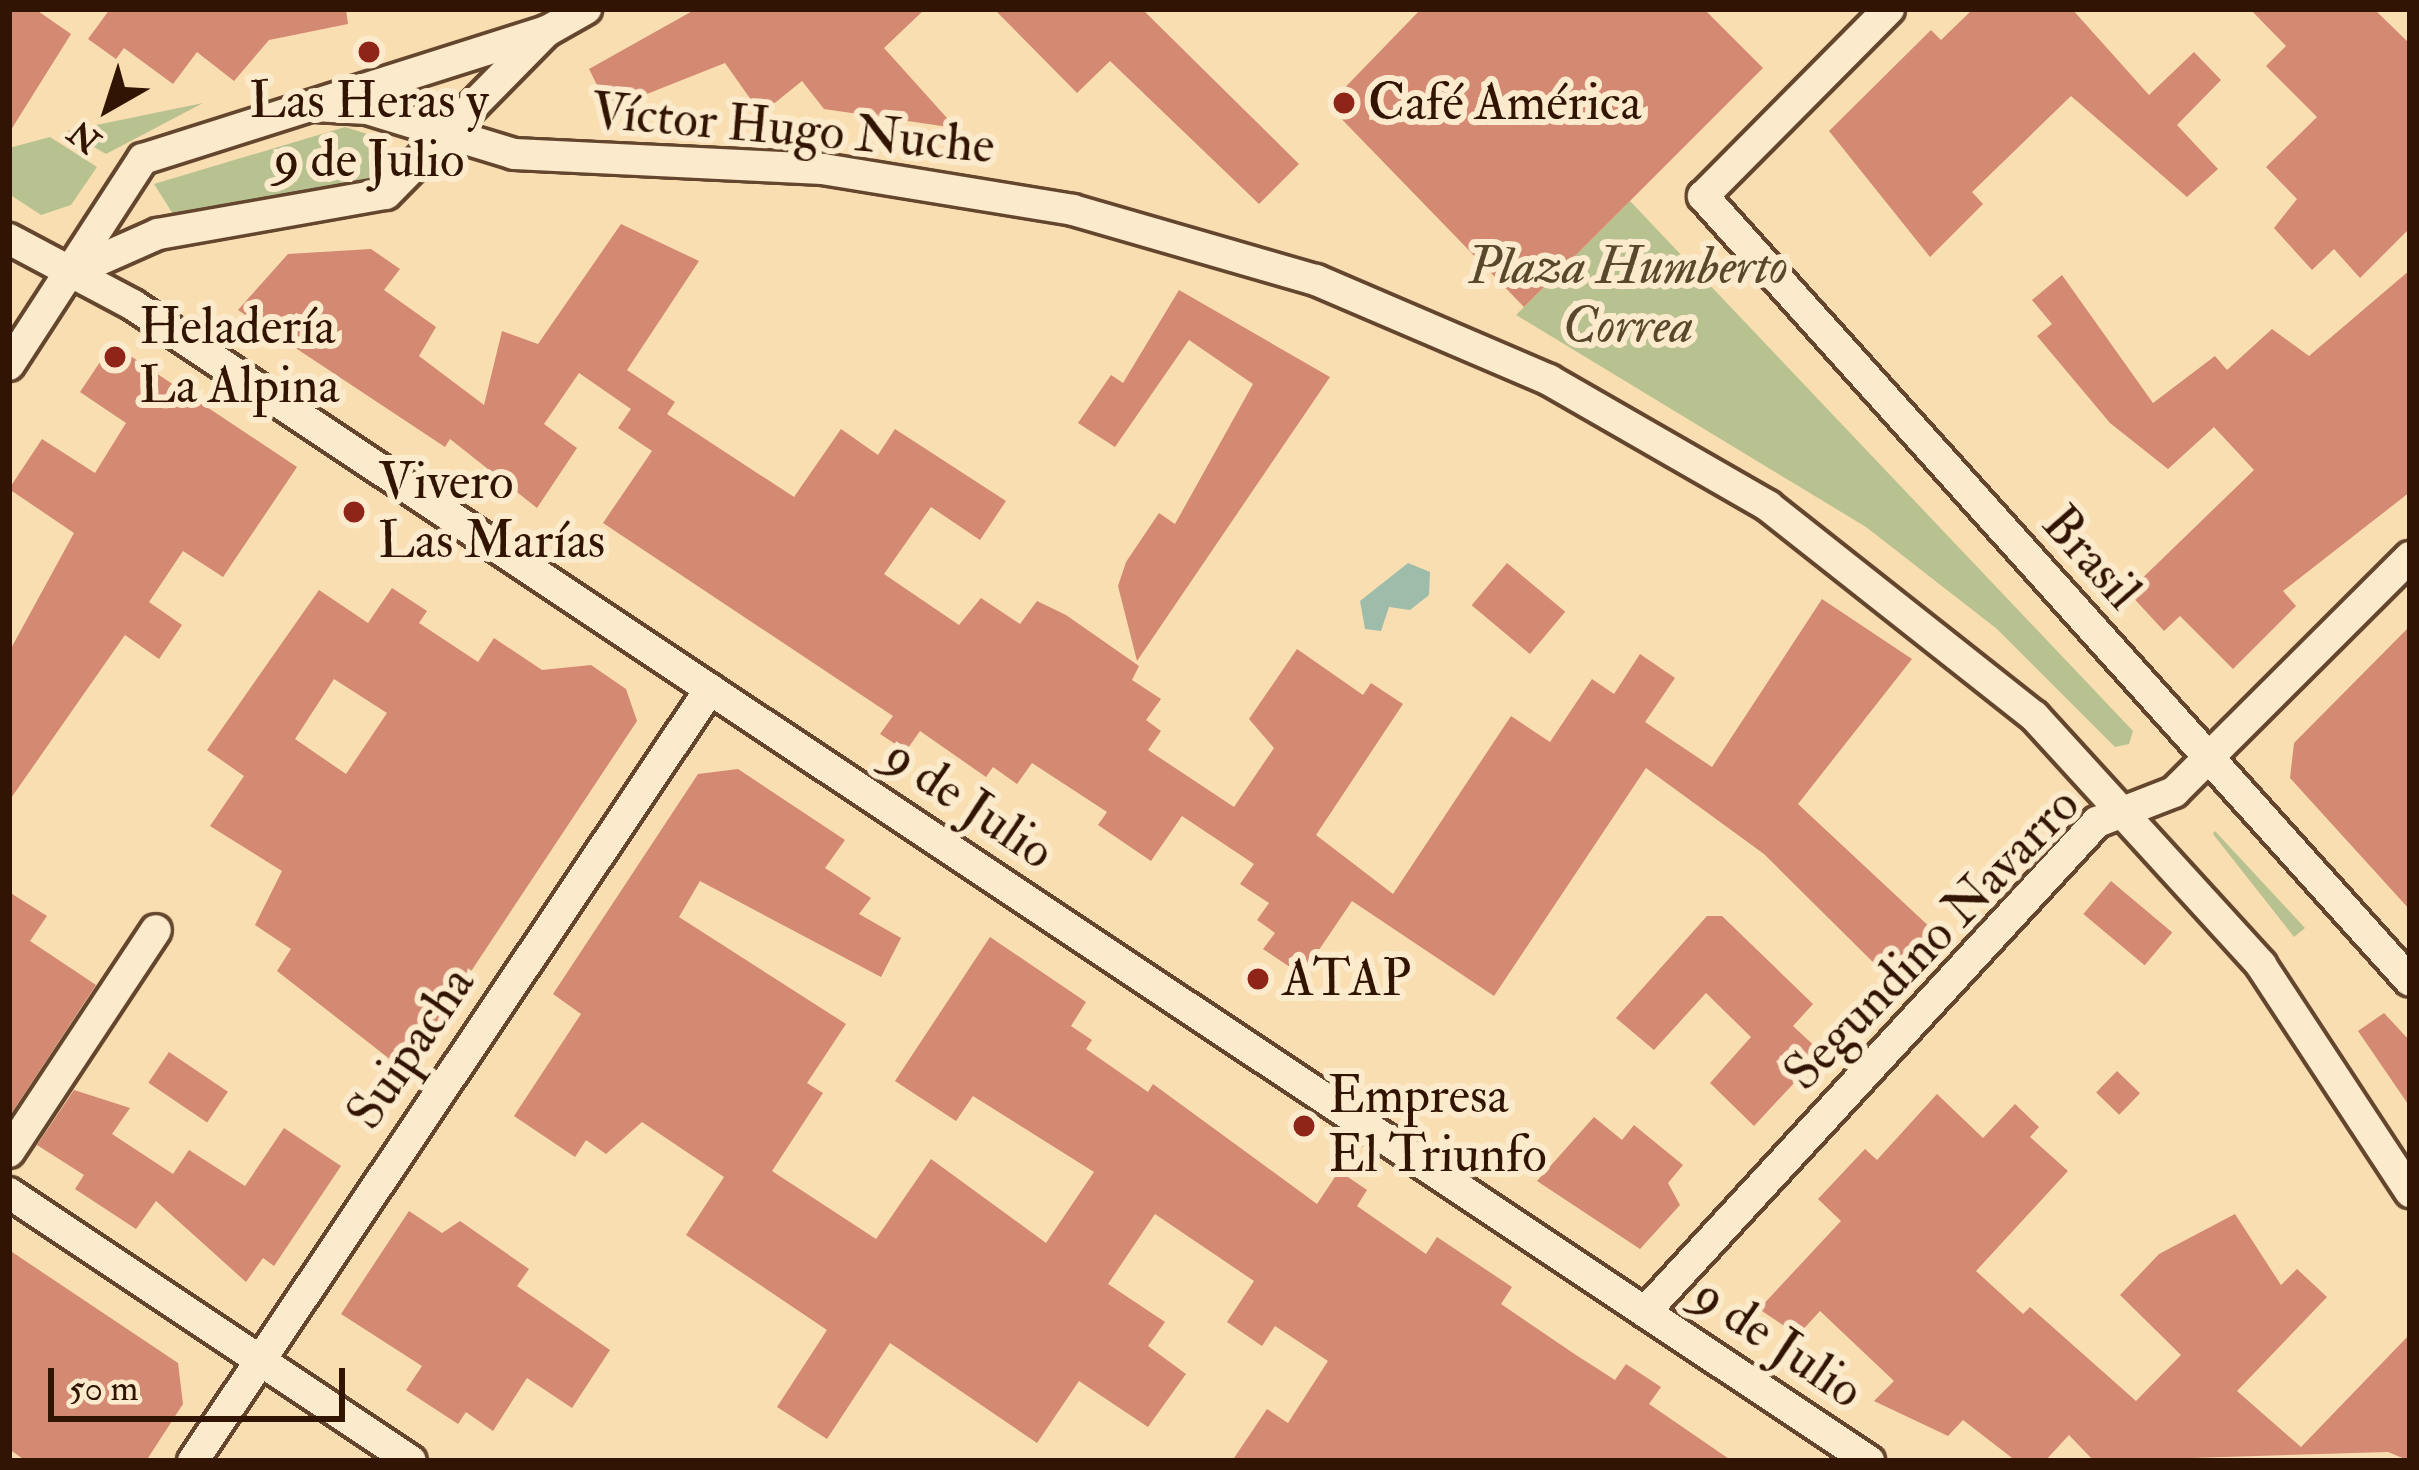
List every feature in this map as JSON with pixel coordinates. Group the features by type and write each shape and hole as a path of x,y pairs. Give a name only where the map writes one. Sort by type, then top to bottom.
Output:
{"street":[{"path":"9,365 143,159 547,32 586,9"},
{"name":"Brasil","path":"1889,9 1703,196 2410,981"},
{"path":"70,273 158,234 386,194 449,136 547,32"},
{"name":"Víctor Hugo Nuche","path":"314,106 368,109 514,154 823,169 990,193 1236,253 1395,310 1549,380 1768,506 1970,659 2128,810 2261,964 2410,1192"},
{"name":"9 de Julio","path":"9,239 70,273 710,689 1869,1461"},
{"name":"Segundino Navarro","path":"1645,1312 2097,822 2174,792 2410,557"},
{"name":"Suipacha","path":"193,1461 710,689"},
{"path":"9,1152 156,930"},
{"path":"9,1192 411,1461"}],"green space":[{"path":"203,103 106,154 67,131"},
{"path":"345,127 387,140 390,164 368,180 173,214 154,184"},
{"path":"50,137 97,167 71,205 41,215 9,194 9,148"},
{"name":"Plaza Humberto Correa","path":"1630,201 2133,731 2129,744 2115,747 1997,629 1866,527 1516,315"},
{"path":"2215,831 2305,928 2294,937"}],"shaded area":[{"path":"1408,563 1430,572 1429,595 1410,610 1389,607 1381,631 1365,629 1360,601"}],"building":[{"path":"9,9 35,9 71,34 9,133"},
{"path":"110,9 346,9 348,24 269,40 234,81 197,52 173,84 124,48 116,59 88,39"},
{"path":"696,9 925,9 884,48 956,128 824,109 802,81 761,114 725,63 609,109 589,69"},
{"path":"994,9 1142,9 1299,164 1259,204 1110,61 1077,93"},
{"path":"1421,9 1704,9 1763,68 1524,307 1328,105"},
{"path":"1973,9 2072,9 2149,95 2194,52 2221,80 2177,125 2218,169 2187,197 2071,96 1972,192 1983,204 1930,257 1829,131 1931,30 1941,40"},
{"path":"2250,9 2374,9 2410,44 2410,228 2360,278 2334,249 2312,270 2274,228 2297,199 2266,167 2317,117 2266,66 2286,46"},
{"path":"621,224 699,261 627,370 675,402 667,414 794,497 841,429 878,455 895,429 1006,501 980,540 931,507 884,574 959,625 981,598 1020,624 1037,601 1066,615 1139,666 1132,680 1161,699 1146,720 1161,731 1148,750 1234,807 1274,748 1249,719 1297,649 1363,695 1371,683 1403,704 1316,835 1393,894 1511,716 1550,742 1592,679 1614,694 1640,654 1675,678 1645,722 1712,767 1822,599 1912,659 1798,804 1934,931 1890,979 1764,854 1646,768 1494,996 1352,901 1302,975 1263,949 1275,933 1257,920 1269,903 1240,884 1254,864 1182,816 1151,861 1098,825 1107,812 1032,763 1017,784 993,767 986,777 920,731 906,751 880,734 893,716 603,523 652,451 618,428 631,409 579,373 544,424 577,448 537,508 450,439 445,447 238,310 288,254 371,249 400,269 384,290 436,327 419,356 484,405 502,331 538,344"},
{"path":"2410,270 2410,492 2283,591 2296,606 2233,669 2180,616 2164,631 2128,592 2254,470 2214,427 2168,469 2110,423 2037,336 2052,324 2032,300 2062,275 2153,403 2215,356 2227,370 2272,329 2309,356"},
{"path":"1179,290 1330,377 1137,661 1118,586 1126,562 1159,513 1175,524 1253,384 1189,340 1115,447 1078,423 1111,375 1123,383"},
{"path":"126,353 297,467 223,577 183,551 149,602 182,625 159,659 125,635 9,801 9,652 74,533 9,489 42,439 95,473 126,423 80,392 104,356"},
{"path":"1507,563 1565,612 1530,654 1472,605"},
{"path":"392,588 427,611 419,623 478,662 494,638 542,670 591,665 626,689 637,721 405,1071 277,971 291,949 255,925 282,871 210,826 244,776 207,750 319,590 368,623","holes":["334,679 387,713 346,774 295,739"]},
{"path":"2410,626 2410,910 2290,778 2294,743"},
{"path":"738,769 845,840 825,868 871,898 859,914 901,938 881,977 700,881 679,917 846,1024 807,1083 823,1093 772,1171 876,1239 931,1159 1046,1243 1094,1172 973,1096 956,1121 895,1081 990,937 1086,1002 1071,1026 1092,1040 1086,1049 1148,1092 1153,1084 1317,1204 1339,1171 1367,1190 1357,1206 1426,1254 1437,1237 1512,1287 1501,1304 1615,1380 1626,1364 1661,1387 1649,1404 1732,1461 1232,1461 1267,1409 1288,1423 1328,1361 1275,1326 1262,1346 1227,1322 1254,1281 1155,1214 1108,1284 1165,1322 1148,1346 1186,1374 1148,1427 1079,1381 1037,1443 890,1343 827,1439 777,1407 827,1330 686,1235 724,1177 642,1122 606,1154 586,1140 575,1157 514,1116 581,1014 553,994 698,774"},
{"path":"2111,881 2172,932 2145,965 2083,914"},
{"path":"9,892 47,916 30,941 96,985 9,1117"},
{"path":"1707,916 1722,916 1813,1004 1793,1026 1822,1053 1754,1126 1710,1083 1751,1037 1706,993 1654,1050 1616,1018"},
{"path":"2384,1013 2410,1041 2410,1107 2358,1031"},
{"path":"169,1052 228,1092 207,1122 148,1083"},
{"path":"2117,1071 2140,1093 2119,1115 2096,1093"},
{"path":"74,1090 130,1108 112,1134 173,1174 189,1150 245,1186 284,1128 341,1166 274,1266 263,1258 246,1282 156,1201 136,1229 75,1189 84,1175 37,1145"},
{"path":"1937,1094 1983,1138 2015,1104 2039,1127 2030,1137 2068,1171 1976,1271 2023,1314 2030,1307 2136,1401 2181,1355 2120,1295 2159,1254 2235,1214 2281,1285 2297,1269 2327,1297 2237,1391 2301,1447 2410,1334 2410,1461 2388,1452 2094,1461 2069,1435 2045,1461 2016,1461 1963,1420 1948,1436 1874,1401 1894,1381 1820,1311 1798,1335 1759,1309 1841,1221 1818,1199 1865,1149 1877,1160"},
{"path":"1594,1117 1622,1140 1634,1125 1683,1165 1668,1183 1680,1205 1640,1249 1537,1181"},
{"path":"409,1211 442,1233 460,1221 529,1269 517,1286 610,1350 572,1408 527,1378 493,1431 466,1412 458,1424 406,1390 422,1366 341,1314"},
{"path":"9,1250 178,1363 183,1404 146,1461 26,1461 9,1449"}],"place":[{"name":"Las Heras y 9 de Julio","path":"369,52"},
{"name":"Café América","path":"1344,103"},
{"name":"Heladería La Alpina","path":"115,357"},
{"name":"Vivero Las Marías","path":"354,512"},
{"name":"ATAP","path":"1258,979"},
{"name":"Empresa El Triunfo","path":"1304,1126"}]}
